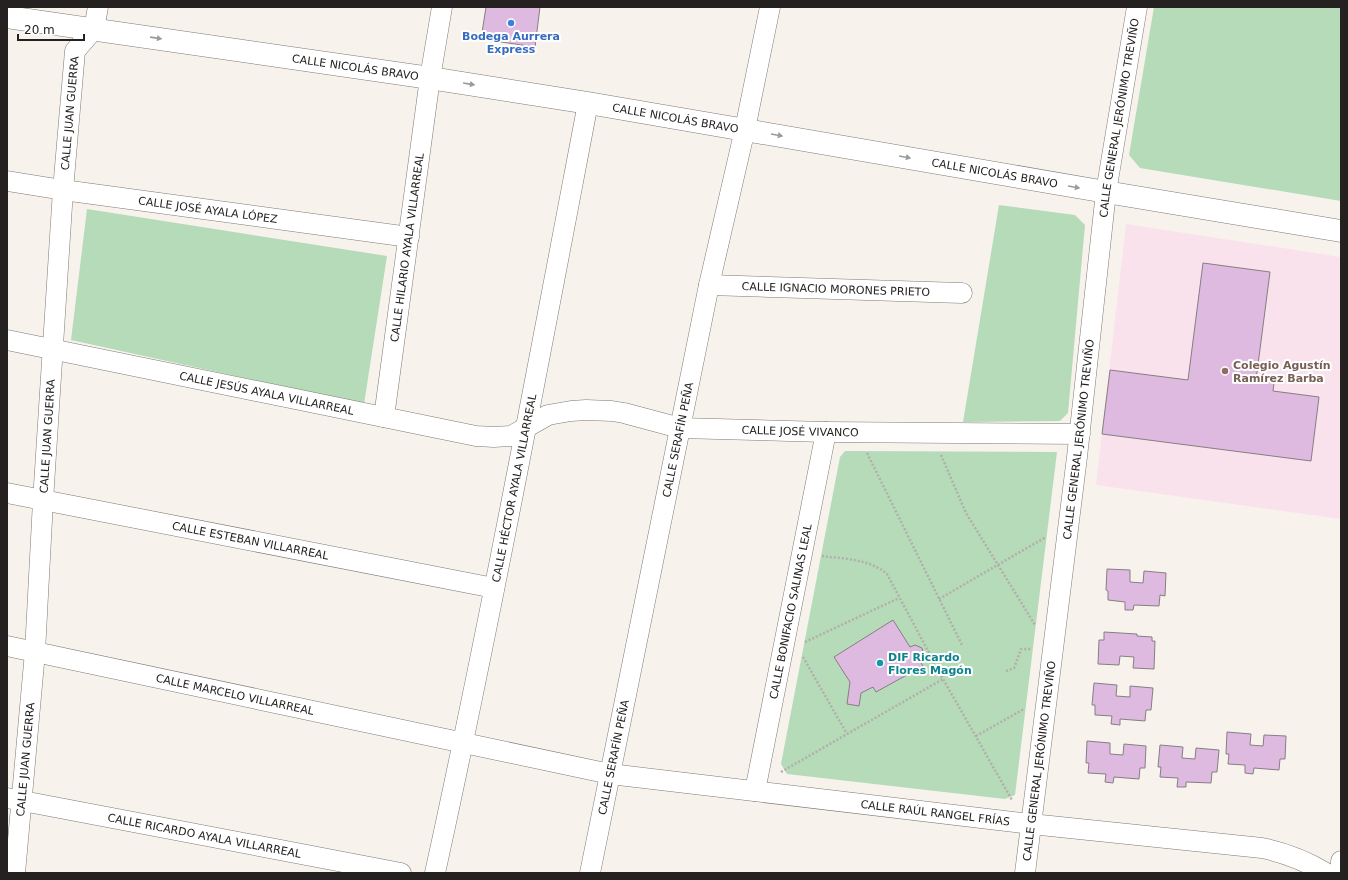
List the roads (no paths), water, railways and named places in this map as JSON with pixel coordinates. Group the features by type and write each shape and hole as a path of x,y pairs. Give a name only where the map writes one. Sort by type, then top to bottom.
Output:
{"street":[{"path":"94,29 98,7"},
{"name":"CALLE HILARIO AYALA VILLARREAL","path":"384,417 430,78 442,7"},
{"name":"CALLE SERAFÍN PEÑA","path":"590,873 709,285 745,129 770,7"},
{"name":"CALLE GENERAL JERÓNIMO TREVIÑO","path":"1025,873 1080,434 1106,192 1137,7"},
{"name":"CALLE NICOLÁS BRAVO","path":"7,17 430,78 588,103 1106,192 1341,230"},
{"name":"CALLE JUAN GUERRA","path":"15,873 14,799 35,652 63,190 75,51 94,29"},
{"name":"CALLE HÉCTOR AYALA VILLARREAL","path":"435,873 463,743 526,428 588,103"},
{"name":"CALLE JOSÉ AYALA LÓPEZ","path":"7,181 409,238"},
{"name":"CALLE IGNACIO MORONES PRIETO","path":"709,285 962,293"},
{"name":"CALLE JESÚS AYALA VILLARREAL","path":"7,340 476,436 494,438 511,436 526,428"},
{"name":"CALLE JOSÉ VIVANCO","path":"526,428 548,414 586,410 624,413 680,428 826,432 1080,434"},
{"name":"CALLE BONIFACIO SALINAS LEAL","path":"755,791 826,432"},
{"name":"CALLE ESTEBAN VILLARREAL","path":"7,494 494,588"},
{"name":"CALLE MARCELO VILLARREAL","path":"7,646 610,774"},
{"name":"CALLE RAÚL RANGEL FRÍAS","path":"610,774 1032,824 1262,848 1295,857 1326,873"},
{"name":"CALLE RICARDO AYALA VILLARREAL","path":"14,799 401,873"},
{"path":"1341,861 1341,873"}],"place":[{"name":"Bodega Aurrera Express","path":"511,23"},
{"name":"Colegio Agustín Ramírez Barba","path":"1225,371"},
{"name":"DIF Ricardo Flores Magón","path":"880,663"}]}
